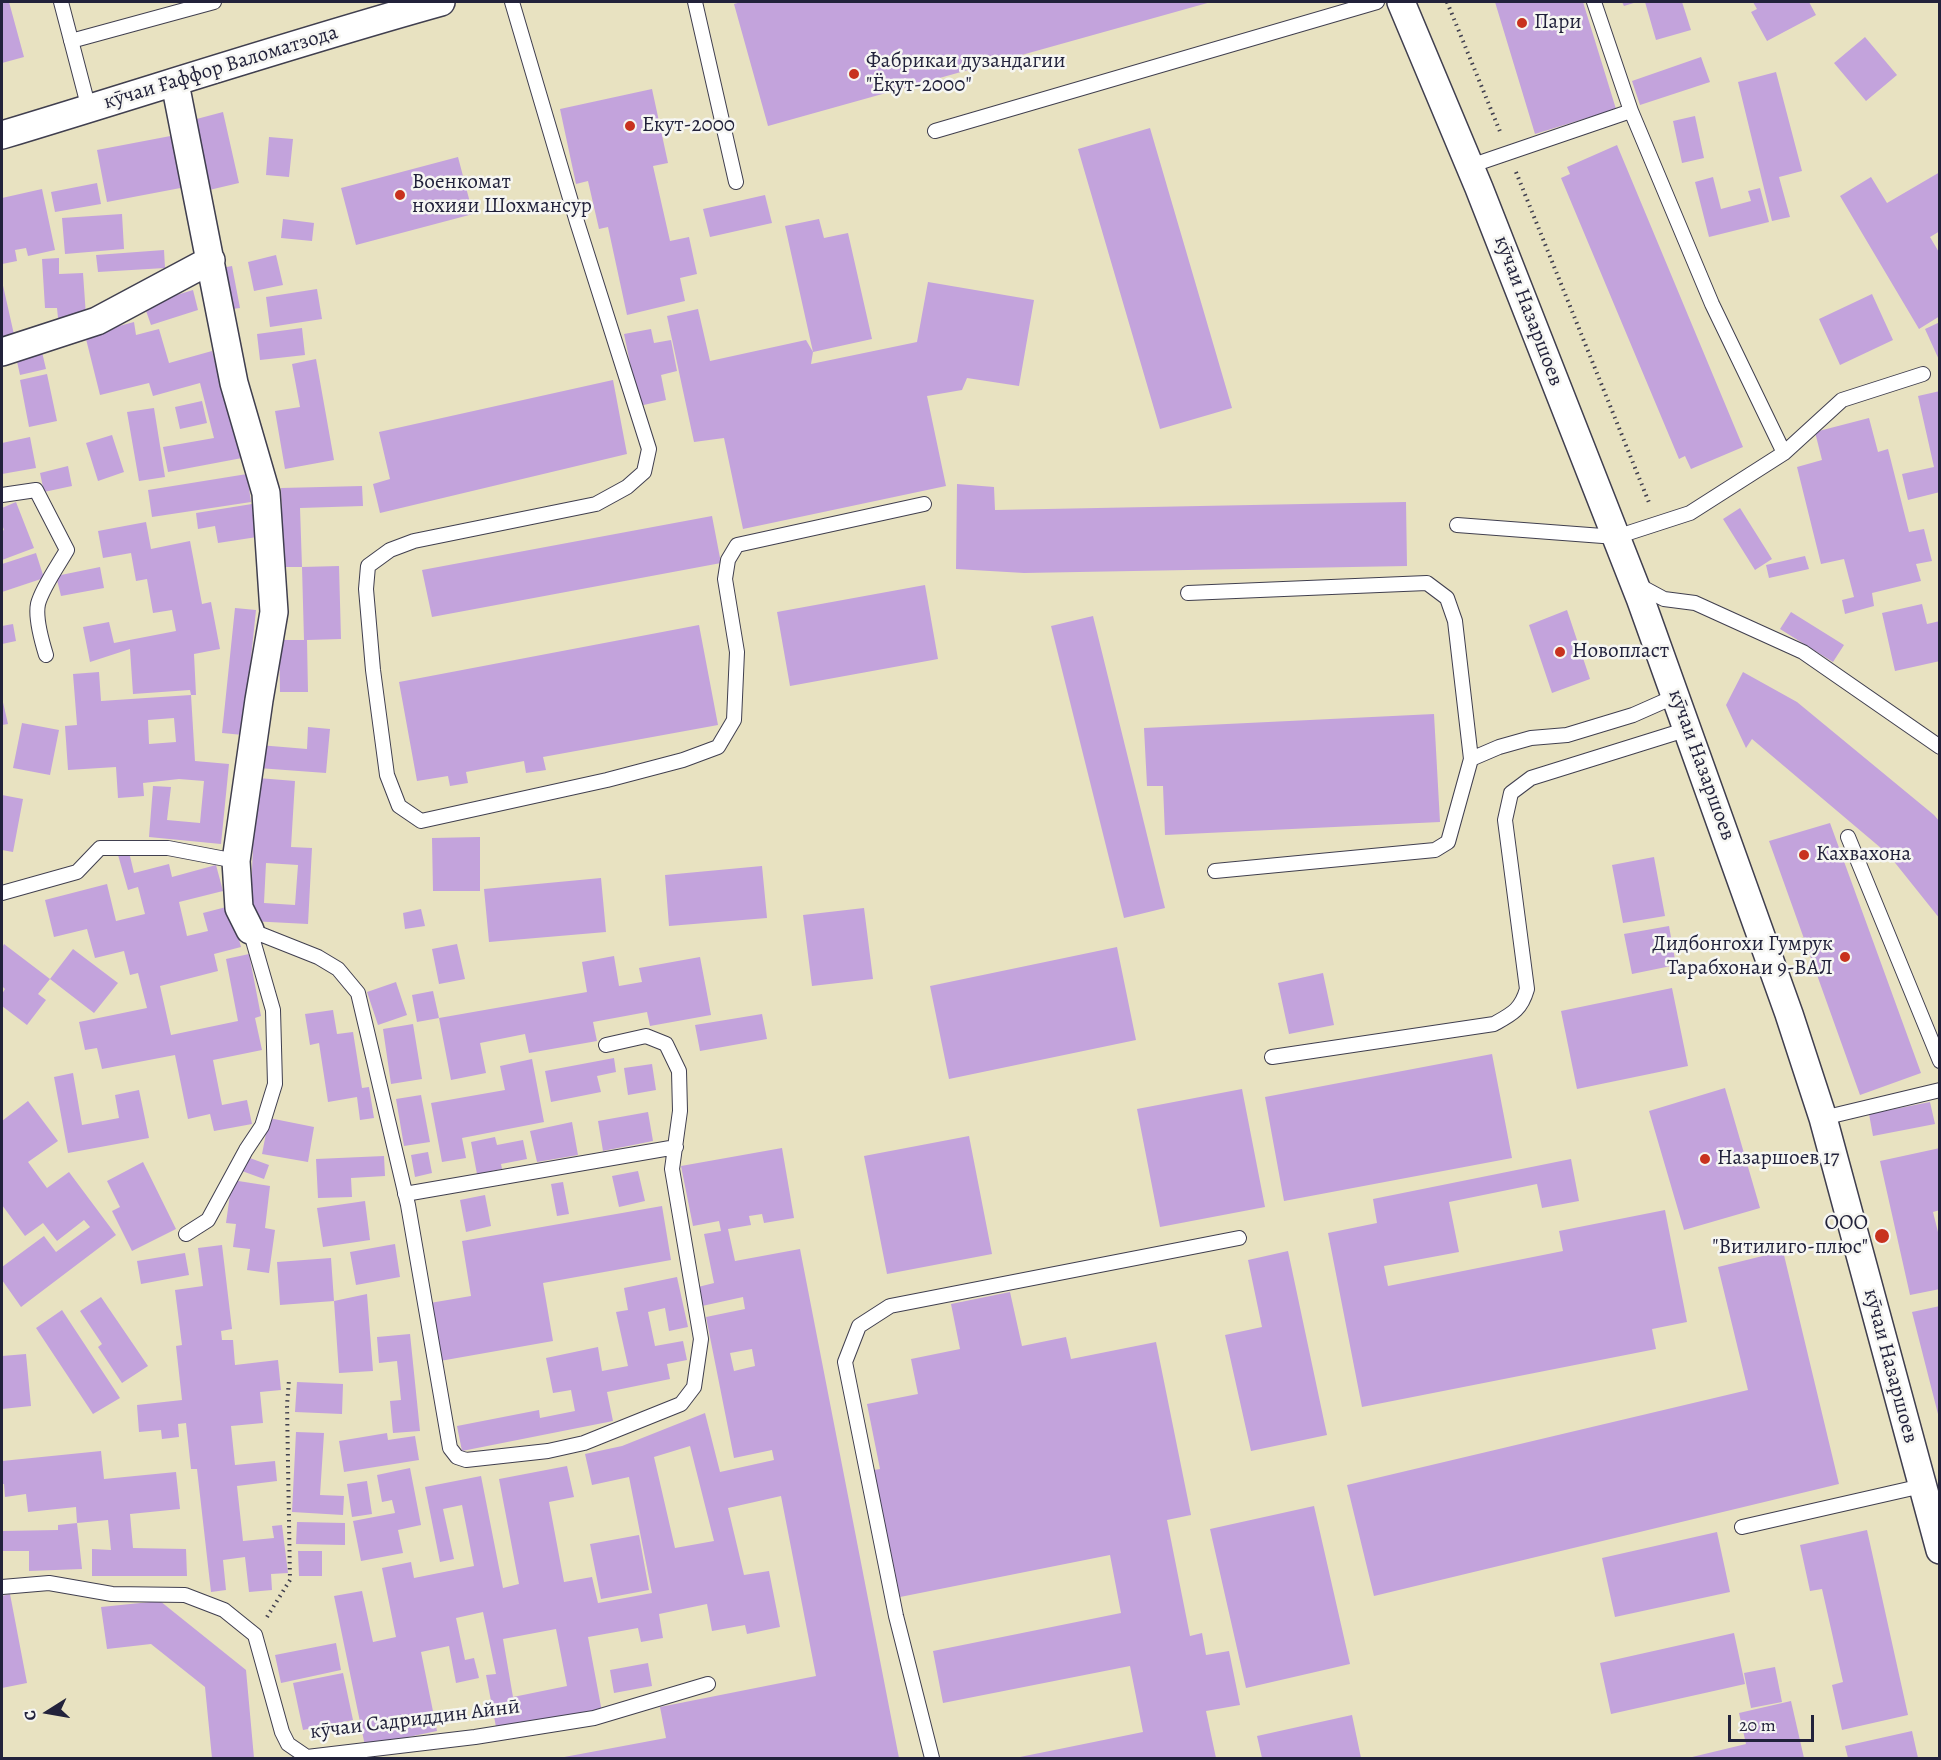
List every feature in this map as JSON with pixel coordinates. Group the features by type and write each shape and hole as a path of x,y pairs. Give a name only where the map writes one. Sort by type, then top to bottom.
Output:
{"street":[{"name":"кӯчаи Ғаффор Валоматзода","path":"2,135 441,2"},
{"name":"кӯчаи Назаршоев","path":"1401,2 1470,166 1616,537 1688,729 1789,1014 1823,1118 1940,1550"},
{"path":"175,83 234,383 266,493 274,612 236,861 239,908 250,930"},
{"path":"2,352 97,321 211,260"}],"lane":[{"path":"61,2 89,109"},
{"path":"71,41 214,2"},
{"path":"512,2 649,449 644,472 627,487 596,504 414,542 390,550 368,566 366,589 387,775 399,806 421,821 607,780 683,760 718,747 734,720 737,652 725,579 728,560 737,545 924,504"},
{"path":"695,2 736,182"},
{"path":"935,131 1377,2"},
{"path":"1594,2 1631,111 1712,304 1784,453"},
{"path":"1470,166 1631,111"},
{"path":"1457,525 1616,537 1689,513 1784,453 1842,400 1923,374"},
{"path":"2,495 36,490 67,550 38,604 41,638 46,655"},
{"path":"1188,593 1427,583 1446,598 1455,621 1471,759 1448,842 1435,850 1215,871"},
{"path":"1633,583 1664,599 1695,603 1803,652 1940,747"},
{"path":"1471,759 1499,747 1530,738 1567,735 1633,715 1676,696"},
{"path":"1272,1056 1494,1024 1514,1013 1523,1002 1527,989 1505,820 1511,793 1531,777 1688,729"},
{"path":"1848,837 1940,1061"},
{"path":"2,893 78,872 100,848 168,848 236,861"},
{"path":"250,930 318,957 338,969 358,993 405,1194 450,1448 457,1457 466,1460 548,1451 584,1443 681,1404 694,1387 701,1339 672,1169 680,1111 679,1071 666,1044 646,1036 606,1045"},
{"path":"186,1234 208,1220 246,1150 262,1126 275,1084 273,1010 250,930"},
{"path":"1823,1118 1940,1090"},
{"path":"405,1194 676,1147"},
{"path":"932,1758 896,1616 845,1362 859,1326 890,1306 1239,1238"},
{"path":"1742,1527 1922,1486"},
{"path":"2,1587 49,1583 112,1594 185,1594 224,1610 255,1635"},
{"name":"кӯчаи Садриддин Айнӣ","path":"255,1635 282,1732 288,1744 307,1757 475,1737 594,1718 708,1684"}],"path":[{"path":"1447,2 1657,523"},
{"path":"255,1635 290,1580 286,1405 289,1380"}],"building":[{"path":"2,2 9,2 24,57 2,63"},
{"name":"Фабрикаи дузандагии \"Ёқут-2000\"","path":"741,2 1211,2 768,126 734,4"},
{"path":"1495,2 1583,2 1616,109 1535,134"},
{"path":"1622,2 1637,2 1624,6"},
{"path":"1645,2 1682,2 1691,30 1656,40"},
{"path":"1753,2 1809,2 1816,15 1767,41 1751,12 1757,9"},
{"path":"1865,37 1897,75 1866,101 1834,63"},
{"path":"1701,57 1710,82 1640,105 1632,81"},
{"path":"1776,72 1802,171 1779,177 1790,217 1772,221 1738,82"},
{"path":"652,89 668,163 653,166 670,241 689,237 697,274 680,278 685,301 627,315 608,227 599,229 588,181 576,184 560,109"},
{"path":"223,112 239,183 205,191 189,121"},
{"path":"1695,116 1704,158 1682,163 1673,121"},
{"path":"1150,128 1232,408 1160,429 1078,149"},
{"path":"181,134 191,186 107,202 97,150"},
{"path":"269,137 293,139 289,177 266,175"},
{"path":"1617,145 1743,447 1691,469 1685,456 1679,459 1561,178 1570,174 1567,167"},
{"path":"458,157 473,214 356,245 341,188"},
{"path":"1940,172 1940,231 1930,237 1940,254 1940,316 1919,329 1840,196 1871,177 1887,203"},
{"path":"1713,177 1721,209 1751,201 1748,191 1760,188 1769,222 1709,237 1695,182"},
{"path":"97,183 101,204 55,212 51,192"},
{"path":"42,189 55,250 28,256 26,248 15,250 17,261 2,264 2,198"},
{"path":"765,195 772,223 710,237 703,209"},
{"path":"122,214 124,249 65,254 62,218"},
{"path":"283,219 314,223 312,241 281,238"},
{"path":"819,219 824,238 848,233 872,339 813,352 785,226"},
{"path":"164,250 165,268 98,272 96,255"},
{"path":"276,255 283,285 254,291 248,262"},
{"path":"59,258 59,274 83,273 86,316 58,318 57,308 45,308 42,259"},
{"path":"232,266 240,308 224,310 216,269"},
{"path":"2,281 15,339 2,342"},
{"path":"928,282 1034,300 1019,386 967,378 962,390 927,396 946,486 743,529 724,438 694,442 667,316 698,309 710,361 806,340 813,352 811,364 917,342"},
{"path":"317,289 322,319 270,327 266,297"},
{"path":"193,290 198,310 151,325 144,305"},
{"path":"1872,294 1893,340 1840,365 1819,319"},
{"path":"134,322 136,335 159,329 169,363 212,351 242,458 168,472 163,447 214,438 200,383 153,396 149,383 100,395 85,335"},
{"path":"1940,322 1940,362 1925,329"},
{"path":"302,328 305,355 260,360 257,334"},
{"path":"651,329 654,343 671,340 677,371 661,375 666,400 639,406 624,334"},
{"path":"42,352 46,369 20,375 16,357"},
{"path":"316,359 334,460 285,469 275,411 300,407 292,364"},
{"path":"47,374 57,421 29,427 20,380"},
{"path":"613,380 627,454 380,513 373,484 390,479 379,432"},
{"path":"1940,391 1940,492 1908,500 1902,474 1934,467 1918,396"},
{"path":"202,401 207,423 180,429 175,407"},
{"path":"154,408 165,477 139,481 127,412"},
{"path":"1869,418 1878,452 1888,449 1909,532 1924,529 1932,561 1916,564 1921,581 1872,593 1874,606 1845,614 1842,600 1854,597 1844,559 1821,564 1797,467 1822,460 1815,432"},
{"path":"112,435 124,472 98,481 86,443"},
{"path":"30,437 36,468 2,474 2,443"},
{"path":"68,466 72,486 44,492 40,473"},
{"path":"247,474 251,502 152,517 148,490"},
{"path":"957,484 994,487 995,510 1406,502 1407,566 1024,573 956,569"},
{"path":"362,486 363,506 300,508 302,567 283,567 281,488"},
{"path":"16,502 34,548 2,560 2,531 4,530 2,508"},
{"path":"252,504 257,537 218,543 215,526 198,529 196,513"},
{"path":"1740,508 1772,559 1755,570 1723,519"},
{"path":"712,516 721,563 432,617 422,570"},
{"path":"146,522 151,549 190,541 202,604 211,602 220,649 194,654 196,695 191,695 190,690 133,694 130,649 90,662 83,627 109,622 114,643 176,631 172,610 153,613 147,579 136,581 131,553 103,558 98,531"},
{"path":"36,553 44,578 2,592 2,564"},
{"path":"1805,556 1809,569 1769,578 1766,565"},
{"path":"339,566 341,639 307,640 308,692 280,692 279,640 304,640 302,567"},
{"path":"100,567 104,588 61,596 56,576"},
{"path":"925,585 938,659 790,686 777,612"},
{"path":"1922,604 1927,624 1940,621 1940,661 1895,671 1882,613"},
{"path":"235,608 256,610 243,735 222,733"},
{"name":"Новопласт","path":"1567,610 1590,679 1552,693 1529,625"},
{"path":"1791,612 1844,645 1833,662 1780,629"},
{"path":"1093,616 1165,908 1124,918 1051,626"},
{"path":"13,624 16,641 2,644 2,626"},
{"path":"699,625 718,725 543,757 546,770 526,773 524,761 466,772 468,783 450,786 448,776 417,781 399,682"},
{"path":"99,672 101,701 191,695 195,761 229,764 221,844 149,837 153,786 171,787 167,820 200,823 204,781 179,779 143,783 144,796 118,798 116,767 68,770 65,726 77,725 73,674","holes":["174,718 176,742 149,744 148,720"]},
{"path":"1743,672 1797,702 1940,822 1940,919 1888,854 1752,739 1746,748 1726,705"},
{"path":"2,698 8,724 2,725"},
{"path":"1434,714 1440,822 1165,835 1163,786 1147,786 1144,728"},
{"path":"22,723 59,730 50,775 13,768"},
{"path":"308,727 330,729 326,773 258,768 259,745 307,749"},
{"path":"258,778 295,781 291,847 312,848 308,924 250,921 255,795","holes":["266,863 298,865 295,905 264,903"]},
{"path":"2,795 23,799 13,852 2,850"},
{"name":"Дидбонгохи Гумрук Тарабхонаи 9-ВАЛ","path":"1830,823 1921,1073 1860,1095 1769,841"},
{"path":"480,837 480,891 433,891 432,838"},
{"path":"129,852 134,873 169,864 172,877 216,865 223,891 179,902 187,936 208,931 203,913 230,906 241,947 214,954 218,971 160,986 171,1035 238,1021 226,959 249,954 261,1016 255,1018 262,1050 213,1060 222,1105 247,1100 252,1124 214,1131 210,1114 188,1119 175,1055 102,1069 97,1048 85,1050 79,1022 147,1008 138,973 130,975 124,951 95,958 87,929 54,937 45,900 107,884 116,921 145,914 138,887 128,890 118,855"},
{"path":"1654,857 1665,916 1623,923 1612,865"},
{"path":"762,866 767,918 669,926 665,875"},
{"path":"601,878 606,932 489,942 484,889"},
{"path":"864,908 873,979 812,986 803,915"},
{"path":"421,909 425,926 405,929 403,913"},
{"path":"1669,926 1676,965 1632,974 1624,934"},
{"path":"4,944 50,979 38,994 46,1000 27,1025 2,1006 2,994 5,989 2,986 2,948"},
{"path":"457,944 465,979 439,984 432,949"},
{"path":"1117,947 1136,1040 949,1079 930,986"},
{"path":"73,949 118,983 94,1013 50,979"},
{"path":"614,956 619,986 642,982 639,968 700,957 711,1015 650,1026 647,1012 593,1022 597,1041 529,1053 525,1034 480,1043 486,1073 451,1080 439,1018 587,992 582,962"},
{"path":"1323,973 1334,1025 1289,1034 1278,983"},
{"path":"396,982 407,1015 378,1025 367,992"},
{"path":"1672,988 1688,1066 1577,1089 1561,1011"},
{"path":"433,991 439,1018 417,1022 412,995"},
{"path":"333,1010 337,1034 353,1032 362,1088 369,1087 374,1118 360,1120 357,1097 328,1102 319,1043 310,1045 305,1014"},
{"path":"762,1014 767,1039 700,1051 695,1025"},
{"path":"413,1024 422,1079 391,1084 383,1029"},
{"path":"1492,1054 1512,1158 1284,1201 1265,1097"},
{"path":"614,1058 616,1072 597,1076 601,1092 551,1102 545,1071"},
{"path":"532,1059 544,1122 462,1138 466,1158 442,1162 431,1103 505,1090 500,1066"},
{"path":"652,1064 656,1090 628,1095 624,1068"},
{"path":"73,1073 82,1125 119,1118 115,1095 139,1090 149,1138 68,1153 54,1077"},
{"name":"Назаршоев 17","path":"1725,1088 1760,1208 1684,1230 1649,1111"},
{"path":"1242,1089 1265,1207 1160,1227 1137,1109"},
{"path":"421,1095 430,1142 404,1146 396,1099"},
{"path":"28,1101 58,1141 28,1162 47,1188 69,1172 116,1235 21,1307 2,1280 2,1267 44,1236 56,1252 90,1227 84,1220 57,1241 43,1223 25,1236 2,1205 2,1121"},
{"path":"1930,1102 1935,1124 1873,1136 1869,1114"},
{"path":"648,1112 653,1141 603,1151 598,1121"},
{"path":"269,1118 314,1127 308,1162 262,1154"},
{"path":"572,1122 578,1155 537,1162 530,1131"},
{"path":"969,1136 992,1254 887,1274 864,1156"},
{"path":"495,1137 497,1145 523,1140 527,1159 501,1164 502,1169 477,1174 471,1142"},
{"path":"782,1148 794,1218 764,1223 762,1214 749,1216 751,1225 728,1229 735,1261 800,1249 899,1758 559,1758 666,1738 660,1707 816,1676 781,1496 728,1508 744,1575 769,1571 780,1627 747,1634 745,1625 712,1631 707,1604 659,1614 663,1638 641,1642 638,1628 588,1637 602,1712 497,1732 486,1675 496,1674 483,1612 456,1618 465,1660 474,1658 479,1678 456,1683 449,1646 421,1652 437,1731 365,1746 334,1596 362,1591 373,1642 396,1637 382,1568 411,1562 414,1578 474,1566 462,1505 443,1509 454,1559 440,1562 425,1487 481,1476 503,1588 519,1584 499,1479 567,1466 574,1497 549,1502 564,1582 592,1577 598,1603 652,1593 629,1477 592,1485 585,1454 622,1446 705,1413 720,1472 774,1460 772,1450 734,1458 706,1317 745,1309 743,1297 702,1306 698,1287 714,1283 704,1234 721,1231 719,1221 693,1226 681,1166","holes":["752,1349 755,1366 734,1371 730,1353","690,1446 714,1541 675,1548 654,1457","556,1629 567,1686 513,1697 503,1639"]},
{"path":"1940,1148 1940,1210 1933,1212 1940,1240 1940,1289 1910,1295 1880,1161"},
{"path":"428,1152 432,1173 415,1177 411,1155"},
{"path":"384,1156 385,1176 351,1178 352,1197 318,1198 316,1159"},
{"path":"247,1157 269,1165 264,1179 242,1171"},
{"path":"1571,1159 1579,1201 1542,1208 1537,1184 1449,1202 1459,1252 1384,1266 1388,1286 1563,1251 1559,1231 1665,1210 1687,1322 1652,1329 1656,1349 1362,1407 1328,1233 1377,1223 1373,1199"},
{"path":"143,1162 176,1229 132,1251 112,1211 120,1207 107,1181"},
{"path":"638,1171 645,1201 619,1207 612,1176"},
{"path":"232,1180 270,1186 265,1228 275,1230 269,1273 247,1270 250,1249 233,1247 236,1224 226,1223"},
{"path":"563,1182 569,1214 557,1216 551,1184"},
{"path":"485,1195 491,1226 466,1232 460,1200"},
{"path":"365,1201 370,1240 323,1247 317,1208"},
{"path":"662,1206 671,1260 543,1283 553,1341 440,1361 430,1303 471,1296 462,1241"},
{"path":"395,1244 400,1277 356,1285 350,1252"},
{"path":"222,1245 232,1329 221,1331 222,1340 233,1340 235,1365 278,1360 281,1390 260,1392 263,1423 231,1426 235,1465 275,1461 277,1481 237,1486 243,1541 274,1538 272,1526 282,1525 288,1573 271,1574 272,1590 249,1592 245,1557 223,1560 226,1590 211,1592 197,1469 191,1469 186,1423 178,1424 179,1437 162,1439 161,1430 139,1432 137,1405 182,1400 176,1346 182,1345 175,1290 203,1286 198,1248"},
{"path":"1288,1251 1327,1435 1251,1451 1225,1335 1262,1327 1248,1260"},
{"path":"1783,1251 1839,1484 1374,1596 1347,1485 1748,1390 1718,1267"},
{"path":"185,1253 189,1275 141,1284 137,1261"},
{"path":"331,1258 334,1301 280,1305 277,1262"},
{"path":"677,1277 688,1327 669,1331 665,1308 648,1312 655,1346 683,1341 687,1360 667,1364 670,1379 607,1392 613,1421 462,1451 457,1426 539,1410 540,1418 575,1411 571,1390 553,1393 546,1358 598,1347 602,1371 628,1366 616,1312 628,1310 624,1288"},
{"path":"1010,1292 1022,1346 1066,1337 1071,1359 1156,1342 1191,1515 1167,1520 1190,1636 1202,1633 1206,1655 1229,1651 1240,1705 1206,1711 1216,1758 1015,1758 1143,1732 1130,1666 943,1703 933,1651 1121,1613 1110,1555 900,1597 874,1470 880,1469 867,1404 918,1394 911,1359 960,1349 951,1304"},
{"path":"367,1294 373,1371 339,1373 334,1301"},
{"path":"101,1297 148,1366 122,1383 98,1347 102,1344 80,1311"},
{"path":"1940,1306 1940,1418 1939,1418 1912,1312"},
{"path":"62,1310 120,1398 93,1414 36,1328"},
{"path":"410,1334 420,1431 393,1433 390,1401 401,1400 397,1361 379,1363 377,1337"},
{"path":"26,1354 31,1406 2,1409 2,1356"},
{"path":"297,1382 343,1384 342,1414 295,1412"},
{"path":"296,1432 324,1433 320,1495 344,1496 343,1515 292,1512"},
{"path":"387,1433 388,1440 415,1436 419,1460 344,1472 339,1441"},
{"path":"101,1451 104,1479 176,1472 180,1509 130,1514 133,1548 186,1549 187,1576 92,1576 92,1549 111,1550 108,1520 77,1523 76,1507 28,1512 26,1494 5,1497 4,1484 2,1484 2,1461"},
{"path":"410,1468 421,1525 398,1530 403,1553 361,1561 353,1521 395,1513 392,1500 382,1502 377,1475"},
{"path":"367,1481 372,1514 352,1517 347,1484"},
{"path":"1314,1506 1350,1664 1246,1688 1210,1529"},
{"path":"297,1522 345,1523 345,1545 296,1544"},
{"path":"77,1523 82,1569 29,1571 29,1551 3,1551 3,1531 58,1530 58,1525"},
{"path":"1867,1530 1908,1715 1842,1730 1832,1685 1843,1682 1822,1589 1810,1591 1800,1545"},
{"path":"1717,1532 1730,1592 1615,1617 1602,1558"},
{"path":"639,1535 649,1590 601,1599 590,1544"},
{"path":"298,1551 322,1551 322,1576 299,1576"},
{"path":"10,1594 27,1683 2,1688 2,1596"},
{"path":"160,1601 246,1670 254,1758 212,1758 205,1687 151,1644 107,1649 101,1607"},
{"path":"1734,1633 1745,1684 1611,1714 1600,1663"},
{"path":"336,1643 341,1670 281,1683 275,1655"},
{"path":"648,1663 652,1686 614,1693 610,1670"},
{"path":"1775,1667 1782,1702 1751,1708 1744,1673"},
{"path":"343,1673 353,1720 303,1730 293,1683"},
{"path":"1791,1701 1804,1758 1688,1758 1746,1744 1739,1713"},
{"path":"1352,1715 1361,1758 1262,1758 1257,1736"},
{"path":"1912,1731 1918,1758 1848,1758 1845,1746"}],"place":[{"name":"Пари","path":"1522,23"},
{"name":"Фабрикаи дузандагии \"Ёқут-2000\"","path":"854,74"},
{"name":"Екут-2000","path":"630,126"},
{"name":"Военкомат нохияи Шохмансур","path":"400,195"},
{"name":"Новопласт","path":"1560,652"},
{"name":"Кахвахона","path":"1804,855"},
{"name":"Дидбонгохи Гумрук Тарабхонаи 9-ВАЛ","path":"1845,957"},
{"name":"Назаршоев 17","path":"1705,1159"},
{"name":"ООО \"Витилиго-плюс\"","path":"1882,1236"}]}
